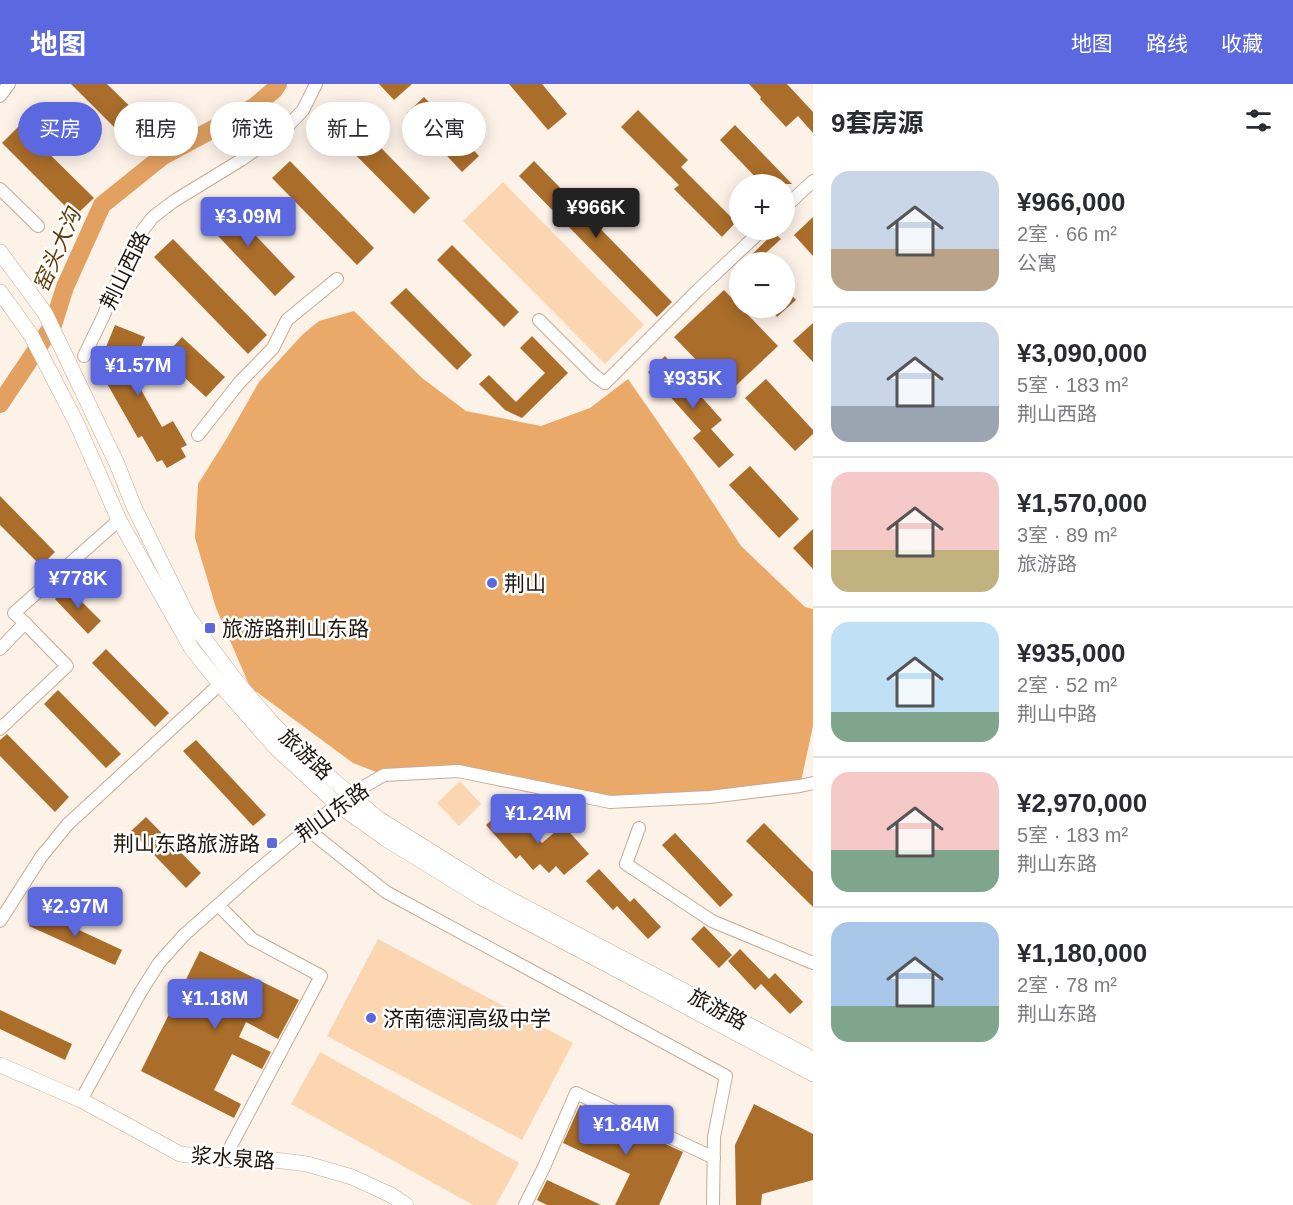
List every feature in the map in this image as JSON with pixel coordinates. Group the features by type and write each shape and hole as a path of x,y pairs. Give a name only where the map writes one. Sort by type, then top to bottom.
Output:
{"main road":[{"name":"旅游路","path":"0,252 45,313 117,464 134,507 188,617 229,672 272,723 310,760 376,817 491,889 813,1059"},
{"name":"旅游路","path":"0,292 31,335 77,424 119,520 192,649 276,748 338,805 386,839 482,898 813,1074"},
{"name":"浆水泉路","path":"0,1065 81,1100 180,1154 224,1159 267,1159 307,1164 352,1177 391,1195 406,1205"}],"street":[{"path":"0,96 9,84"},
{"name":"荆山西路","path":"84,356 130,251 147,224 174,201 241,160 285,129 303,110 316,84"},
{"path":"795,198 813,181"},
{"path":"0,189 38,226"},
{"path":"539,320 595,376 605,383 751,240"},
{"path":"198,435 239,383 273,348 287,320 337,279"},
{"path":"0,729 67,666 14,612 119,520"},
{"path":"0,649 26,623"},
{"path":"0,921 41,857 68,824 220,684"},
{"name":"荆山东路","path":"81,1100 159,963 184,935 252,874 307,829 351,794 384,775 458,771 610,802 710,797 813,783"},
{"path":"639,828 626,864 712,921 813,963"},
{"path":"307,829 386,892 726,1076 714,1137 713,1205"},
{"path":"218,905 252,939 321,976 224,1159"},
{"path":"525,1205 576,1093 714,1158"}],"shaded area":[{"path":"503,182 644,325 605,364 463,221"},
{"path":"354,311 422,378 466,411 541,426 590,408 628,379 741,546 805,607 813,609 813,726 800,786 610,802 458,771 384,775 353,763 250,687 216,608 195,538 198,484 259,382 303,334 319,321"},
{"path":"460,781 481,804 459,826 437,803"},
{"path":"378,939 573,1043 522,1140 327,1036"},
{"path":"320,1052 519,1163 496,1205 473,1205 291,1104"}],"building":[{"path":"71,84 107,84 125,102 114,102 114,127 102,115 102,102 89,102"},
{"path":"379,84 412,84 394,100"},
{"path":"509,84 542,84 567,114 548,130"},
{"path":"749,84 787,84 813,112 813,133 798,116 786,127"},
{"path":"424,97 429,102 419,102"},
{"path":"638,110 688,160 681,167 729,215 729,230 722,237 674,189 679,185 621,127"},
{"path":"735,125 782,174 752,174 720,140"},
{"path":"18,127 18,156 51,156 94,198 75,216 2,143"},
{"path":"357,156 389,156 430,198 414,214"},
{"path":"447,156 479,156 462,172"},
{"path":"290,161 374,248 357,265 272,178"},
{"path":"534,161 672,302 657,317 519,176"},
{"path":"221,199 295,277 275,296 201,218"},
{"path":"813,217 813,256 795,236"},
{"path":"173,239 267,335 248,354 154,257"},
{"path":"767,240 780,240 767,252 754,252"},
{"path":"452,245 519,312 504,327 437,260"},
{"path":"406,288 472,355 457,370 390,303"},
{"path":"724,290 729,295 729,318 751,318 778,346 728,393 674,337"},
{"path":"813,323 813,362 793,341"},
{"path":"115,325 145,337 131,372 162,427 173,421 187,445 181,448 186,457 167,468 162,460 157,462 142,436 138,438 101,373 99,364"},
{"path":"532,336 568,373 522,418 505,410 479,384 489,375 516,402 545,373 520,348"},
{"path":"182,337 225,377 206,397 163,358"},
{"path":"665,356 722,420 711,429 734,455 719,468 693,438 701,431 648,372"},
{"path":"766,379 813,430 813,434 795,451 745,398"},
{"path":"750,466 799,519 779,538 729,485"},
{"path":"0,496 55,552 41,566 0,525"},
{"path":"813,529 813,569 793,548"},
{"path":"67,587 101,621 88,634 55,599"},
{"path":"106,649 169,713 155,727 92,663"},
{"path":"58,690 121,754 106,768 44,704"},
{"path":"7,734 69,797 55,812 0,756 0,740"},
{"path":"196,740 266,815 253,826 183,751"},
{"path":"504,809 525,833 529,829 542,843 563,825 589,854 564,875 556,866 549,873 540,864 533,870 520,855 516,859 486,825"},
{"path":"146,817 201,873 186,888 131,831"},
{"path":"764,823 813,872 813,907 746,841"},
{"path":"675,833 733,895 720,907 662,845"},
{"path":"599,869 630,902 634,898 661,927 648,939 617,906 613,910 586,881"},
{"path":"36,910 122,950 115,965 29,926"},
{"path":"704,926 732,955 719,968 691,939"},
{"path":"740,949 769,979 775,973 803,1002 790,1014 761,984 755,990 728,961"},
{"path":"200,951 299,1000 278,1039 246,1022 239,1037 271,1052 262,1069 232,1054 214,1090 241,1104 234,1118 141,1071"},
{"path":"0,1010 72,1044 65,1060 0,1029"},
{"path":"754,1104 813,1134 813,1180 762,1194 761,1205 736,1205 735,1145"},
{"path":"580,1105 683,1152 659,1205 615,1205 630,1174 563,1143"},
{"path":"547,1180 601,1205 547,1205 537,1200"}],"waterway":[{"name":"窑头大沟","path":"0,404 53,325 65,287 102,205 163,156 254,107 278,84"}],"place":[{"name":"荆山","path":"492,583"},
{"name":"旅游路荆山东路","path":"210,628"},
{"name":"荆山东路旅游路","path":"272,843"},
{"name":"济南德润高级中学","path":"371,1018"}]}
